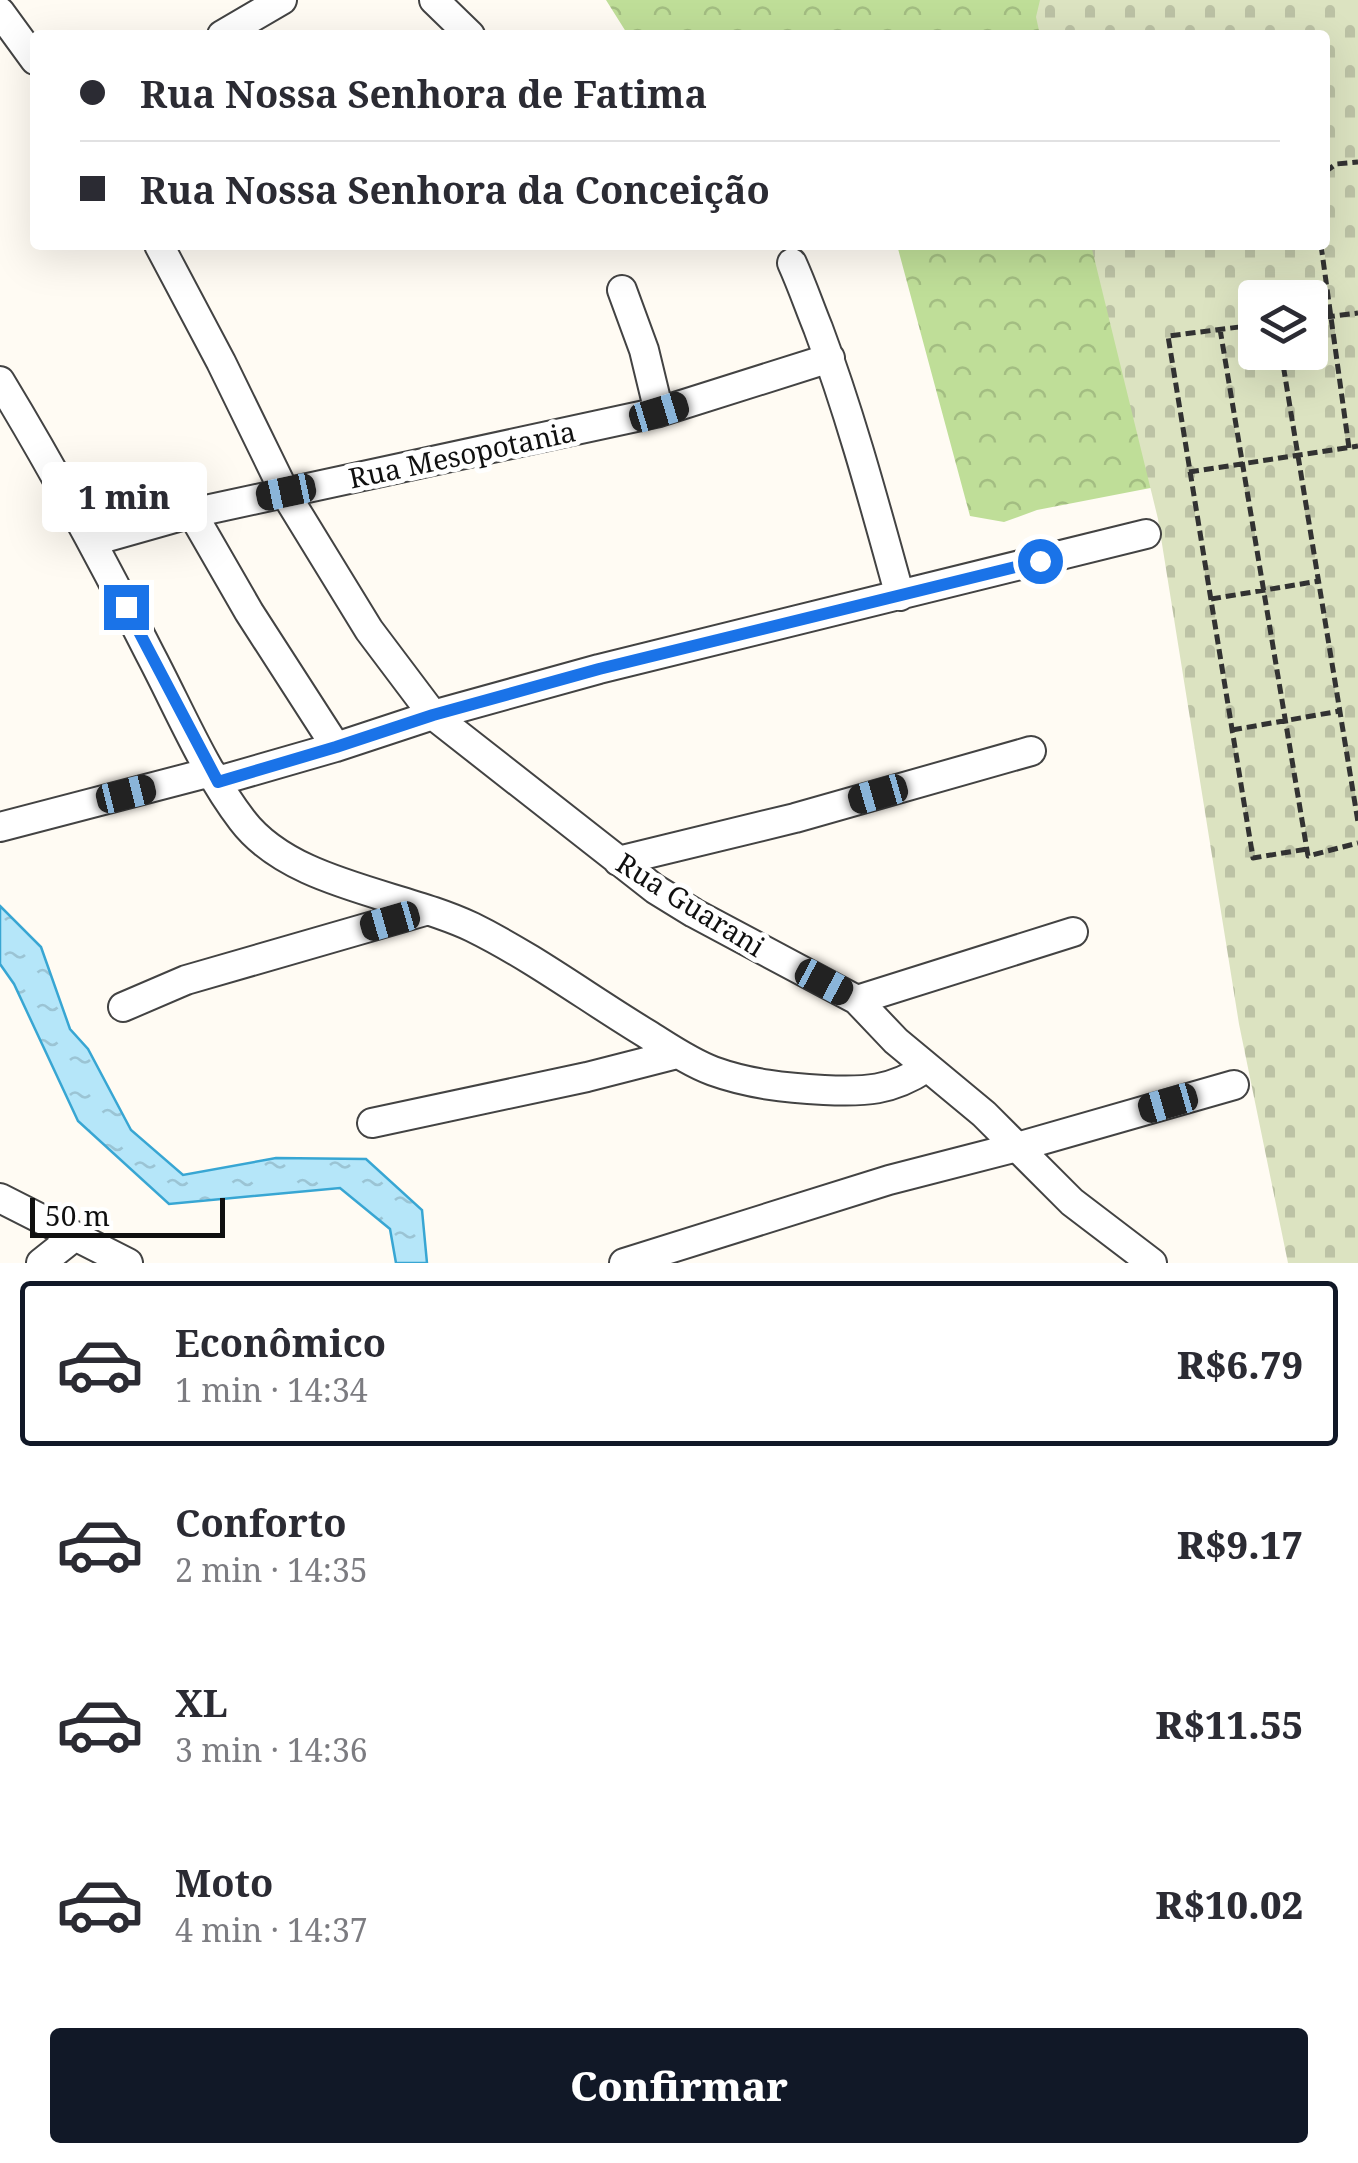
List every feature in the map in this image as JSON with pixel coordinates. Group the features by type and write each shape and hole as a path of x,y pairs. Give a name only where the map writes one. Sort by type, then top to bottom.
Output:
{"street":[{"path":"434,0 465,30"},
{"path":"0,12 30,53"},
{"path":"235,30 271,16"},
{"name":"Rua Guarani","path":"161,250 286,492 370,630 433,715 655,889 857,1000 896,1041 960,1094 1072,1202 1152,1263"},
{"path":"792,263 830,358 900,596"},
{"path":"622,290 644,350 659,412"},
{"name":"Rua Mesopotania","path":"92,541 192,513 659,412 830,358"},
{"path":"0,381 92,541 215,776 242,820 265,845 292,864 470,926 677,1054 710,1070 754,1084 853,1091 887,1087 926,1068"},
{"path":"192,513 249,612 336,747"},
{"path":"0,827 336,747 433,715 666,652 1146,534"},
{"path":"618,861 795,818 1032,751"},
{"path":"123,1007 186,980 425,910"},
{"path":"857,1000 1073,932"},
{"path":"372,1122 677,1054"},
{"path":"624,1263 792,1209 1234,1086"},
{"path":"0,1198 128,1263"},
{"path":"41,1263 75,1236"}],"path":[{"path":"1330,168 1358,162"},
{"path":"1322,250 1349,448"},
{"path":"1328,316 1358,313"},
{"path":"1238,327 1168,336 1253,858 1307,849"},
{"path":"1220,329 1308,856 1358,843"},
{"path":"1284,370 1358,822"},
{"path":"1190,472 1358,446"},
{"path":"1210,599 1319,581"},
{"path":"1232,730 1340,711"}],"green space":[{"path":"606,0 1358,0 1330,30 625,30"},
{"path":"1040,0 1358,0 1358,1263 1288,1263 1239,1024 1158,519 1092,250 1330,250 1330,30 1039,30 1036,17"},
{"path":"898,250 1298,250 1271,280 1238,280 1238,336 1171,484 1037,510 1004,522 970,516"}],"water":[{"path":"0,906 41,947 70,1029 88,1049 131,1130 183,1175 276,1158 366,1159 422,1210 427,1263 396,1263 390,1229 340,1188 169,1204 78,1121 14,984 0,964"}],"route":[{"path":"126,607 218,782 433,715 599,669 1040,561"}]}
